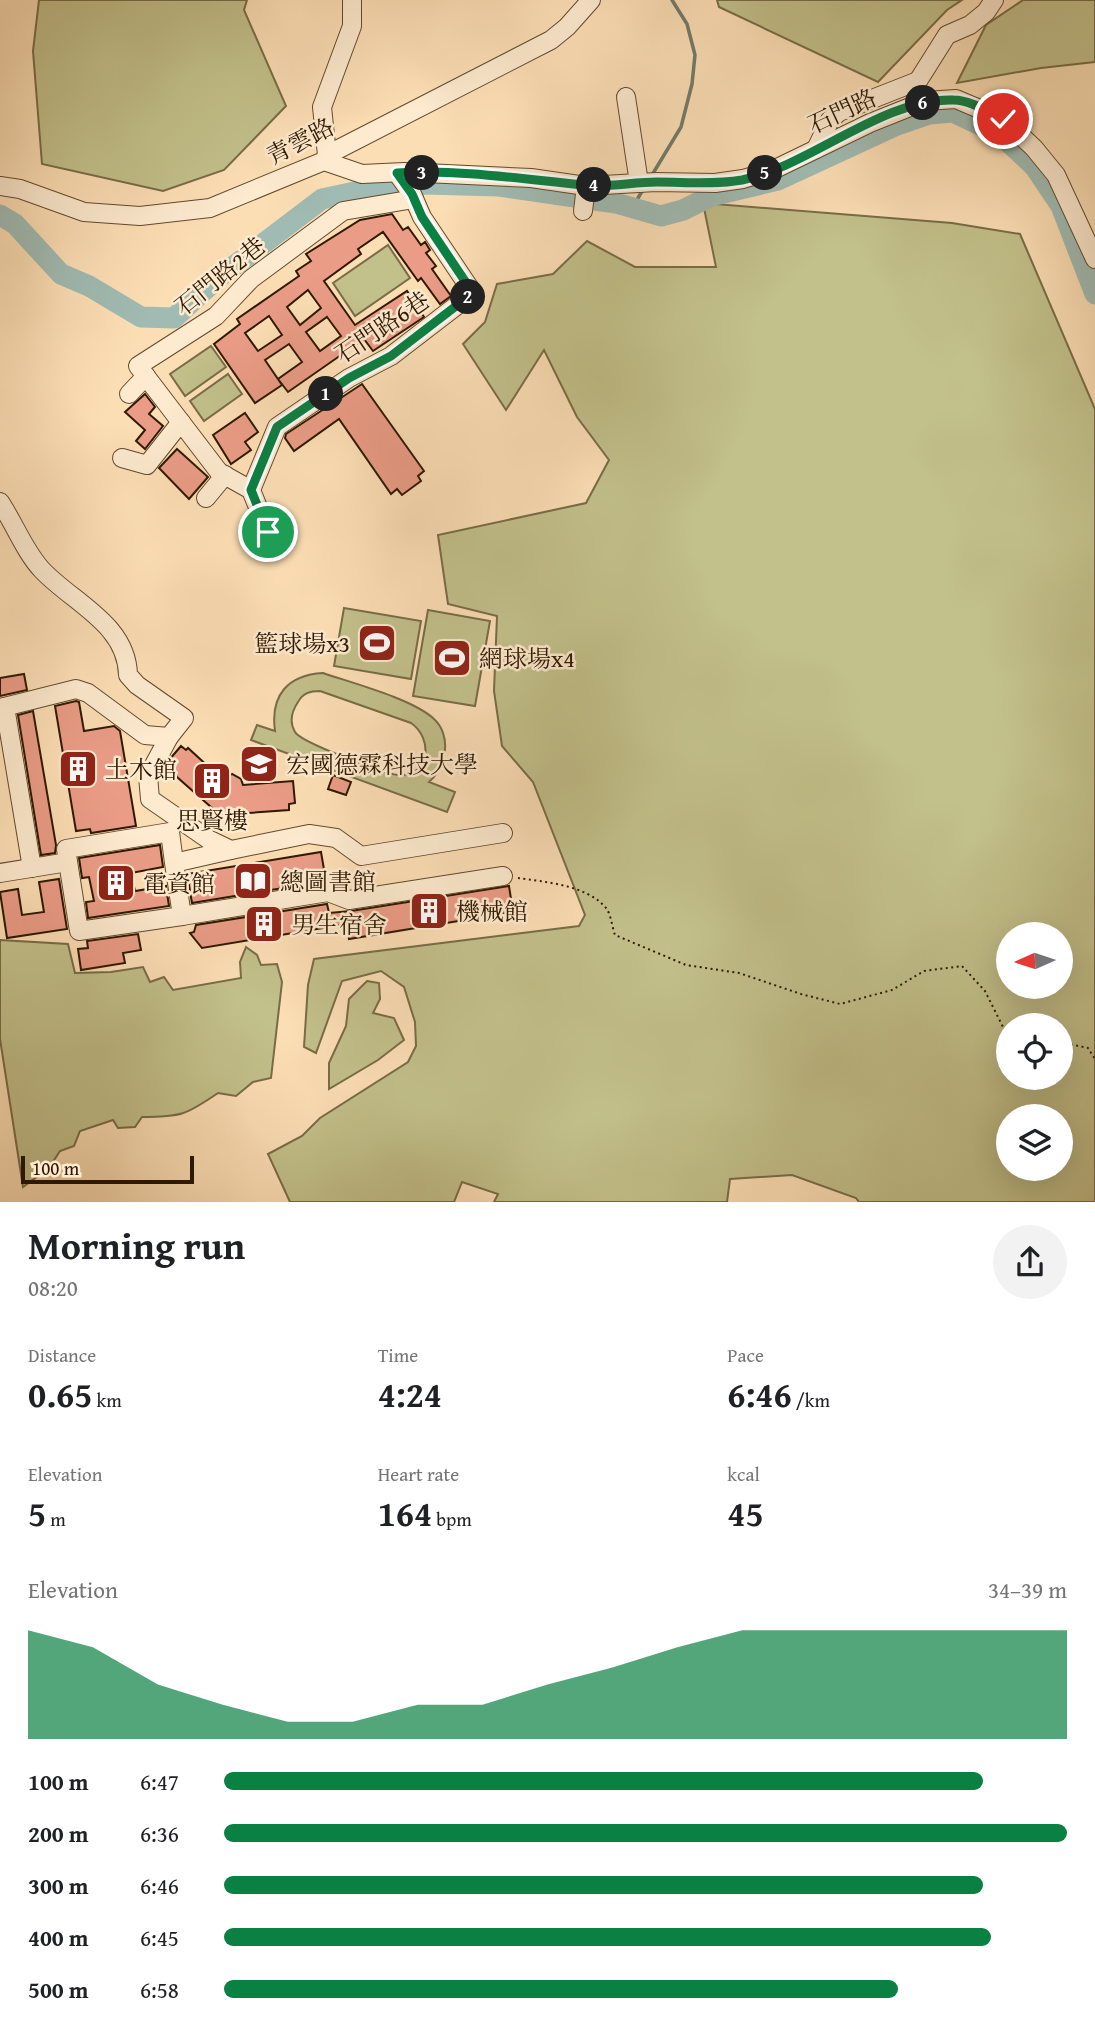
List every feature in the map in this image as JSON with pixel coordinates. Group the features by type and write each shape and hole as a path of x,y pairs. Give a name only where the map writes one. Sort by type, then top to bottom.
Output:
{"street":[{"path":"326,158 323,107 352,26 352,0"},
{"name":"青雲路","path":"0,187 20,189 84,212 140,216 210,208 326,158 551,40 567,27 591,0"},
{"path":"816,149 830,120 839,113 918,81 947,35 978,18 994,0"},
{"path":"626,97 648,182"},
{"name":"石門路","path":"326,158 362,174 531,178 586,186 648,182 715,183 743,179 773,170 870,123 925,102 956,100 1003,119 1034,148 1056,175 1095,259"},
{"path":"397,173 413,196"},
{"path":"583,211 586,186"},
{"name":"石門路2巷","path":"146,376 138,366 216,316 251,279 343,211 413,196"},
{"name":"石門路6巷","path":"251,490 277,427 349,378 391,356 473,293 422,217 413,196"},
{"path":"129,394 146,376 219,472 251,490 268,532"},
{"path":"122,458 147,465 181,422"},
{"path":"206,498 225,475"},
{"path":"0,502 41,569 104,623 122,645 128,662 128,675 137,685 184,718 169,737 148,776 150,799 208,839 231,850"},
{"path":"32,868 3,707 76,690 88,693 145,735 169,737"},
{"path":"182,916 170,832 66,849 79,931 182,916 328,892 349,900 503,876"},
{"path":"174,863 309,834 336,838 361,856 503,833"},
{"path":"0,873 68,862"}],"path":[{"path":"503,876 562,885 588,896 607,909 614,935 686,965 738,973 840,1004 892,990 924,971 962,966 985,991 996,1013"},
{"path":"1073,1045 1088,1048 1095,1059"}],"shaded area":[{"path":"39,0 247,0 244,10 286,106 224,170 163,191 42,164 33,51"},
{"path":"717,0 962,0 947,10 878,82 719,7"},
{"path":"1023,0 1095,0 1095,62 1041,68 957,83 986,25"},
{"path":"703,203 952,223 1020,234 1095,409 1095,1202 859,1202 856,1198 792,1175 730,1179 727,1202 494,1202 498,1194 462,1182 454,1202 290,1202 268,1154 302,1136 320,1118 408,1062 416,1046 415,1022 404,987 381,971 342,981 316,1053 304,1047 308,985 314,959 579,926 585,915 533,782 502,746 494,691 497,616 448,604 438,535 586,503 609,460 577,417 544,350 506,410 463,344 485,322 497,284 553,274 587,241 635,267 716,267"},
{"path":"388,245 410,278 355,316 333,283"},
{"path":"211,346 226,367 185,396 170,374"},
{"path":"228,374 242,394 204,421 190,401"},
{"name":"籃球場x3","path":"344,608 421,621 411,679 334,666"},
{"name":"網球場x4","path":"428,610 490,621 475,706 413,696"},
{"path":"323,673 382,692 412,705 434,719 443,732 445,749 440,767 429,782 455,792 447,812 251,740 257,725 275,731 275,707 284,689 300,678","holes":["320,691 411,723 423,738 425,755 417,770 398,775 361,764 300,737 293,728 292,717 302,696"]},
{"path":"0,940 68,944 75,973 111,972 143,967 150,982 164,977 173,990 241,978 240,962 246,947 257,955 261,965 277,964 282,982 271,1078 253,1082 236,1096 218,1093 183,1113 142,1117 135,1127 118,1128 113,1120 80,1131 74,1146 60,1151 49,1168 23,1187 0,1039"},
{"path":"367,981 379,983 380,999 373,1013 394,1018 404,1040 378,1060 329,1089 329,1063 346,1026 349,999"}],"building":[{"path":"392,214 403,230 408,227 421,245 425,242 430,250 426,253 436,266 432,269 451,296 440,304 421,278 418,281 383,232 358,249 361,254 324,281 355,325 407,291 424,317 373,351 364,339 288,392 278,379 302,362 289,344 265,360 282,385 255,403 214,344 240,324 237,319 299,276 296,271 311,261 306,254 360,220","holes":["308,290 321,308 300,325 287,307","269,316 282,335 258,351 245,333","327,317 341,336 320,351 306,332"]},
{"path":"362,384 424,471 418,476 421,481 402,495 397,489 391,494 339,419 294,451 285,438 286,434"},
{"path":"145,394 155,407 149,414 163,426 145,449 136,441 145,430 125,412"},
{"path":"245,413 258,432 245,442 251,450 231,464 213,435"},
{"path":"177,449 208,477 189,499 159,468"},
{"path":"24,674 27,690 0,696 0,678"},
{"name":"土木館","path":"79,702 84,731 114,726 120,731 136,826 91,833 90,829 76,831 55,706"},
{"path":"33,711 56,845 55,853 41,855 18,715"},
{"name":"思賢樓","path":"181,746 186,750 188,748 223,780 232,774 241,779 243,785 293,781 295,803 289,804 289,810 220,815 169,770 173,764 169,760"},
{"path":"333,775 351,782 346,795 328,789"},
{"name":"電資館","path":"160,845 163,867 131,873 135,891 166,886 169,906 88,918 86,902 94,901 89,877 82,878 79,858"},
{"name":"總圖書館","path":"321,852 326,881 192,903 187,874"},
{"path":"59,879 67,929 7,938 0,892 18,889 22,915 44,912 39,882"},
{"path":"509,886 513,912 349,939 347,924 202,948 190,933 194,932 196,925 327,904 329,913 351,911"},
{"path":"138,934 141,950 123,953 125,963 81,970 78,949 88,948 87,941"}],"waterway":[{"path":"652,175 681,127 692,84 695,55 687,24 672,0"},
{"path":"0,215 15,224 61,274 89,286 141,317 174,318 218,278 322,199 373,188 424,184 499,186 616,203 661,216 683,210 711,196 778,180 897,125 929,114 953,112 1001,135 1034,166 1061,206 1095,294"},
{"path":"632,208 644,188"}],"place":[{"name":"籃球場x3","path":"377,643"},
{"name":"網球場x4","path":"452,658"},
{"name":"宏國德霖科技大學","path":"259,764"},
{"name":"土木館","path":"78,769"},
{"name":"思賢樓","path":"212,781"},
{"name":"總圖書館","path":"253,881"},
{"name":"電資館","path":"116,883"},
{"name":"機械館","path":"429,911"},
{"name":"男生宿舍","path":"264,924"}],"route":[{"path":"268,532 251,490 277,427 349,378 391,356 473,293 422,217 412,194 397,173 531,178 586,186 656,182 715,183 743,179 773,170 870,123 925,102 956,100 1003,119"}]}
